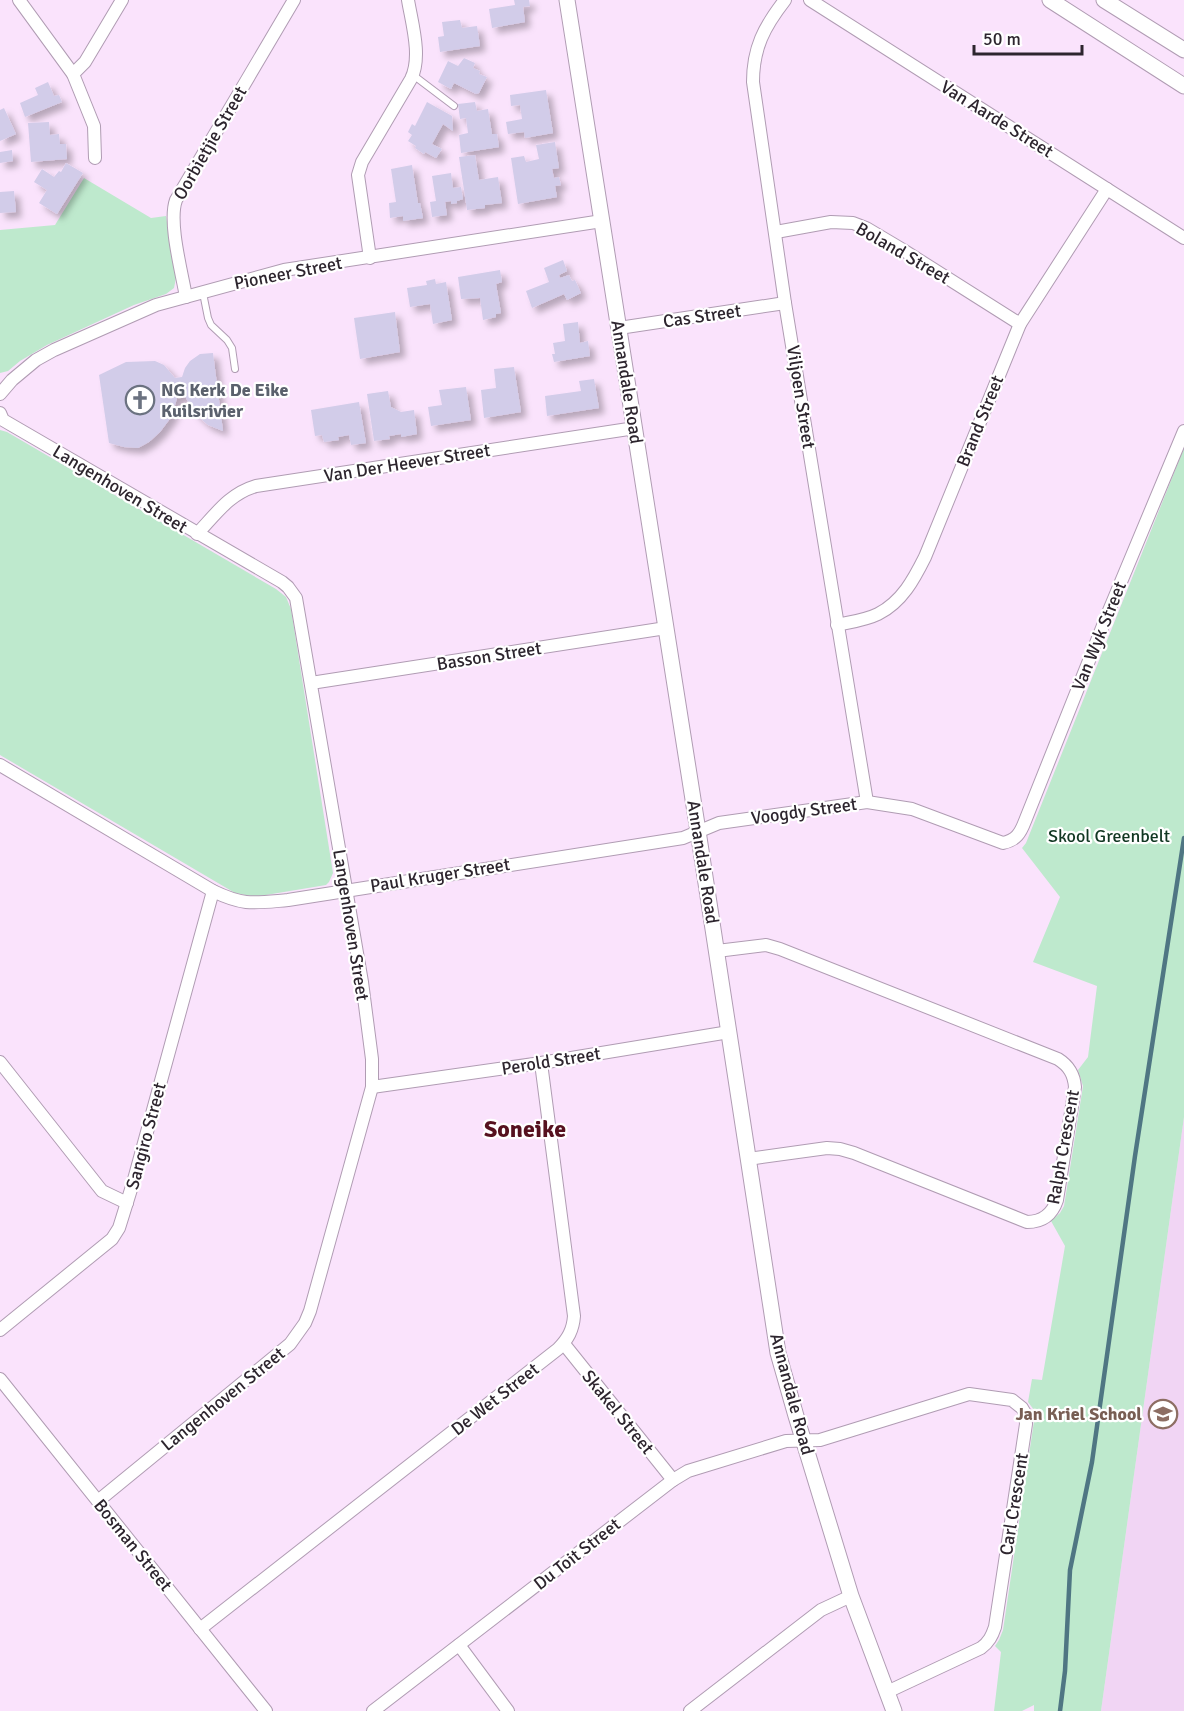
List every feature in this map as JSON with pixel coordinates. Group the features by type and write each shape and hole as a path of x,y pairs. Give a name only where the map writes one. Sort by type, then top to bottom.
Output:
{"street":[{"path":"19,0 73,74 94,126 95,158"},
{"path":"73,74 85,62 122,0"},
{"name":"Oorbietjie Street","path":"186,297 173,222 173,207 294,0"},
{"path":"370,258 358,186 359,168 413,75 417,57 408,0"},
{"name":"Annandale Road","path":"567,0 778,1353 851,1596 894,1711"},
{"name":"Viljoen Street","path":"785,0 764,31 756,50 753,82 785,303 867,802"},
{"name":"Van Aarde Street","path":"810,0 1184,238"},
{"path":"1050,0 1184,86"},
{"path":"1104,0 1184,50"},
{"name":"Brand Street","path":"837,625 876,615 890,608 913,582 1020,324 1107,189"},
{"name":"Pioneer Street","path":"0,394 23,370 54,350 146,308 284,270 602,221"},
{"name":"Boland Street","path":"776,232 831,222 854,223 903,250 1020,324"},
{"name":"Cas Street","path":"619,328 785,303"},
{"name":"Langenhoven Street","path":"0,413 3,420 282,582 293,593 298,604 372,1059 372,1087 310,1311 298,1334 280,1352 98,1501"},
{"name":"Van Der Heever Street","path":"197,534 227,501 256,486 635,428"},
{"name":"Van Wyk Street","path":"1013,840 1025,822 1108,613 1184,431"},
{"name":"Basson Street","path":"311,683 666,628"},
{"name":"Paul Kruger Street","path":"0,765 213,891 236,901 255,903 288,900 683,838 698,831"},
{"name":"Voogdy Street","path":"698,831 719,823 867,802 912,809 1003,843 1013,840"},
{"name":"Sangiro Street","path":"0,1330 112,1239 119,1228 213,891"},
{"name":"Ralph Crescent","path":"717,951 765,945 780,949 1058,1059 1070,1070 1075,1081 1057,1200 1051,1213 1040,1221 1027,1222 840,1149 827,1148 748,1159"},
{"name":"Perold Street","path":"372,1087 542,1063 729,1032"},
{"path":"0,1062 102,1191 127,1203"},
{"path":"542,1063 573,1316 571,1331 564,1344"},
{"name":"Skakel Street","path":"564,1344 673,1480"},
{"name":"De Wet Street","path":"200,1629 564,1344"},
{"name":"Bosman Street","path":"0,1379 266,1711"},
{"name":"Carl Crescent","path":"803,1441 820,1440 969,1394 1012,1400 1025,1413 1026,1424 993,1634 981,1648 887,1692"},
{"name":"Du Toit Street","path":"373,1711 673,1480 688,1471 786,1441 803,1441"},
{"path":"690,1711 821,1610 851,1596"},
{"path":"459,1645 508,1711"}],"lane":[{"path":"413,75 454,106"},
{"path":"202,292 211,325 232,348 235,369"}],"shaded area":[{"name":"Jan Kriel School","path":"1184,1117 1184,1711 1101,1711"}],"green space":[{"path":"84,178 151,218 166,216 176,278 174,288 166,294 134,305 47,345 8,371 0,373 0,230 55,225"},
{"path":"0,430 276,589 286,597 291,609 333,873 326,885 260,896 235,893 0,755"},
{"name":"Skool Greenbelt","path":"1184,448 1184,1117 1101,1711 1034,1711 1034,1705 1022,1711 994,1711 1001,1652 995,1646 1003,1630 1034,1421 1034,1410 1028,1402 1032,1379 1042,1380 1065,1246 1051,1221 1064,1206 1083,1086 1078,1070 1088,1057 1097,986 1033,962 1060,897 1022,848 1026,843"}],"building":[{"path":"514,0 529,0 530,6 523,7 525,22 492,28 489,9 515,5"},
{"path":"460,20 462,28 477,26 480,46 440,52 438,37 444,36 442,22"},
{"path":"464,58 475,63 473,68 480,71 479,74 487,77 479,93 476,94 454,83 451,89 438,82 448,61 458,66"},
{"path":"48,82 54,96 59,95 62,102 25,117 20,103 38,95 35,88"},
{"path":"546,90 553,133 525,138 524,132 508,134 506,122 522,119 520,105 511,106 510,95"},
{"path":"427,102 452,116 453,131 443,124 432,144 442,149 436,158 425,152 424,154 408,141 412,135 408,132 412,124 415,126"},
{"path":"475,102 477,111 488,109 492,134 497,134 499,147 461,153 459,135 468,133 466,118 460,119 458,104"},
{"path":"4,108 16,134 0,141 0,110"},
{"path":"49,122 50,135 59,134 60,144 66,144 67,159 31,162 28,123"},
{"path":"555,142 559,168 552,169 554,178 559,177 561,185 555,186 557,197 518,204 511,158 524,156 526,162 539,159 536,145"},
{"path":"12,150 13,161 0,163 0,152"},
{"path":"475,155 479,180 498,177 502,203 467,210 459,157"},
{"path":"66,163 83,173 57,214 39,203 47,190 34,182 42,169 54,177 59,171 61,172"},
{"path":"412,165 418,203 420,203 423,218 403,221 403,216 390,218 389,203 396,202 391,169"},
{"path":"451,173 453,188 461,187 463,199 451,204 451,201 445,202 447,215 432,217 430,202 436,201 432,176"},
{"path":"14,191 16,212 0,213 0,192"},
{"path":"563,260 567,271 559,275 560,278 569,275 572,281 575,280 581,293 567,300 564,294 532,308 526,291 549,282 544,268"},
{"path":"500,270 502,282 496,284 501,313 496,314 496,317 483,320 480,298 461,299 458,277"},
{"path":"435,279 436,284 446,282 452,320 433,324 430,304 410,307 407,288 427,285 426,281"},
{"path":"395,312 400,352 360,359 354,318"},
{"path":"578,322 580,343 588,341 590,356 554,362 553,343 565,341 563,324"},
{"name":"NG Kerk De Eike Kuilsrivier","path":"213,353 223,431 208,425 201,419 193,411 185,396 177,398 172,416 149,442 138,448 109,443 99,375 126,362 155,361 164,365 175,378 182,377 190,361 200,354"},
{"path":"514,367 521,412 484,418 481,390 496,388 494,369"},
{"path":"594,379 599,408 547,416 545,396 581,391 579,381"},
{"path":"466,387 471,420 431,426 428,407 442,405 439,390"},
{"path":"388,391 391,407 401,412 414,410 417,434 401,437 401,434 389,436 390,439 374,441 367,394"},
{"path":"359,402 366,443 351,445 349,435 338,437 339,440 324,442 322,435 315,436 311,410"}],"waterway":[{"path":"1060,1711 1065,1671 1070,1570 1092,1462 1135,1156 1184,838"}],"place":[{"name":"NG Kerk De Eike Kuilsrivier","path":"140,400"},
{"name":"Jan Kriel School","path":"1163,1414"}],"district":[{"name":"Soneike","path":"525,1129"}]}
